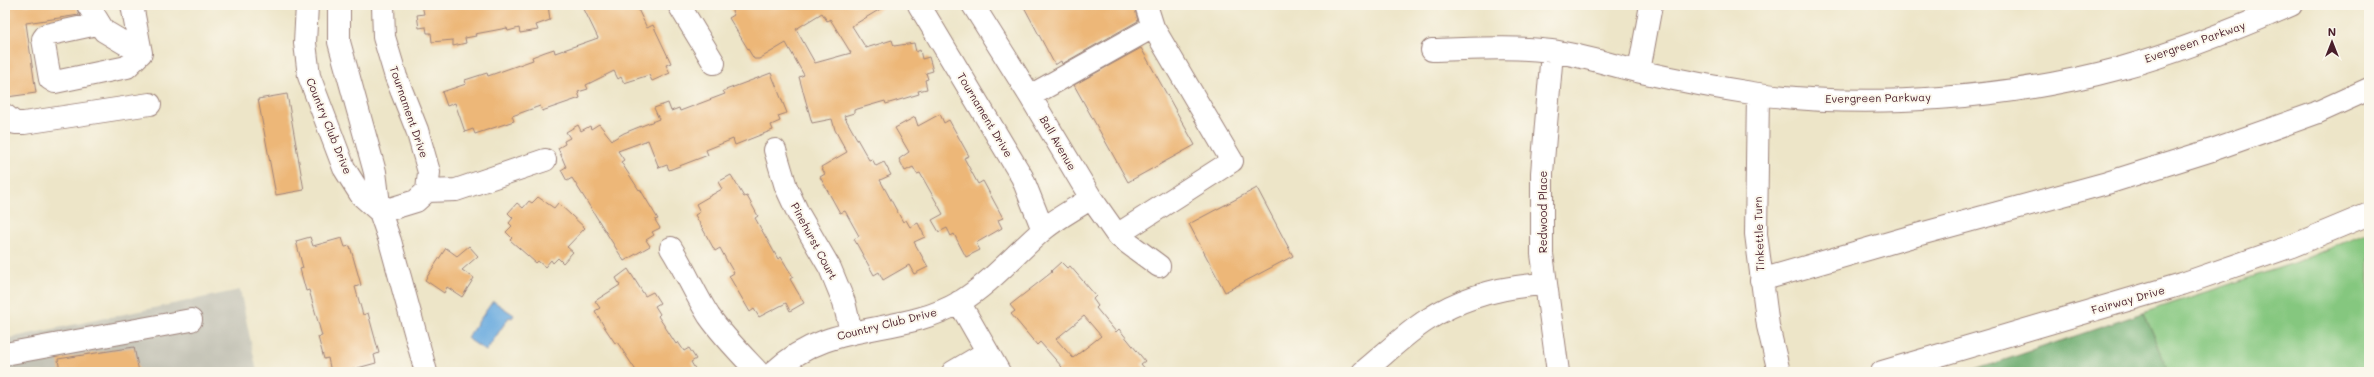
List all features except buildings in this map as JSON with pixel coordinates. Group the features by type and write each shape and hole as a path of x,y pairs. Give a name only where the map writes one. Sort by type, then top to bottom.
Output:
{"street":[{"path":"88,5 97,24 104,31 141,53"},
{"path":"132,5 141,53"},
{"name":"Country Club Drive","path":"307,5 305,44 309,76 344,168 361,195 380,212"},
{"name":"Country Club Drive","path":"339,5 339,42 375,172 380,212 390,241 426,372"},
{"name":"Tournament Drive","path":"383,5 384,37 396,77 418,130 429,172 427,191"},
{"path":"679,5 714,63"},
{"name":"Tournament Drive","path":"919,5 1022,177 1043,230"},
{"name":"Ball Avenue","path":"973,5 1091,198 1117,235 1160,266"},
{"path":"1117,235 1232,162 1153,26 1146,5"},
{"path":"1639,71 1651,5"},
{"name":"Evergreen Parkway","path":"1432,50 1509,48 1552,52 1639,71 1758,94 1868,100 1950,96 2024,88 2121,68 2236,29 2291,5"},
{"path":"97,24 46,35 43,39 50,78 55,82 127,67 141,53"},
{"path":"1030,96 1153,26"},
{"name":"Redwood Place","path":"1552,52 1542,173 1542,254 1558,372"},
{"path":"1761,280 1913,236 2106,184 2212,150 2316,113 2369,89"},
{"name":"Tinkettle Turn","path":"1758,94 1756,234 1761,280 1778,372"},
{"path":"5,115 15,122 24,123 150,104"},
{"name":"Pinehurst Court","path":"775,150 786,187 798,213 830,268 844,302 851,332"},
{"path":"380,212 416,201 427,191 456,190 545,160"},
{"name":"Country Club Drive","path":"774,372 803,350 827,339 851,332 915,319 932,314 959,302 989,279 1043,230 1091,198"},
{"name":"Fairway Drive","path":"1882,372 2182,284 2292,246 2369,214"},
{"path":"671,248 685,270 709,315 731,344 758,372"},
{"path":"1364,372 1427,320 1457,303 1494,292 1526,285 1546,284"},
{"path":"959,302 999,372"},
{"path":"5,354 191,320"},
{"path":"953,372 987,352"}],"shaded area":[{"path":"240,290 257,372 5,372 5,339"}],"green space":[{"path":"2369,232 2369,372 2169,372 2143,313 2297,262"},
{"path":"2143,313 2169,372 1969,372"}],"water":[{"path":"493,301 514,315 512,318 509,317 486,351 467,338"}]}
